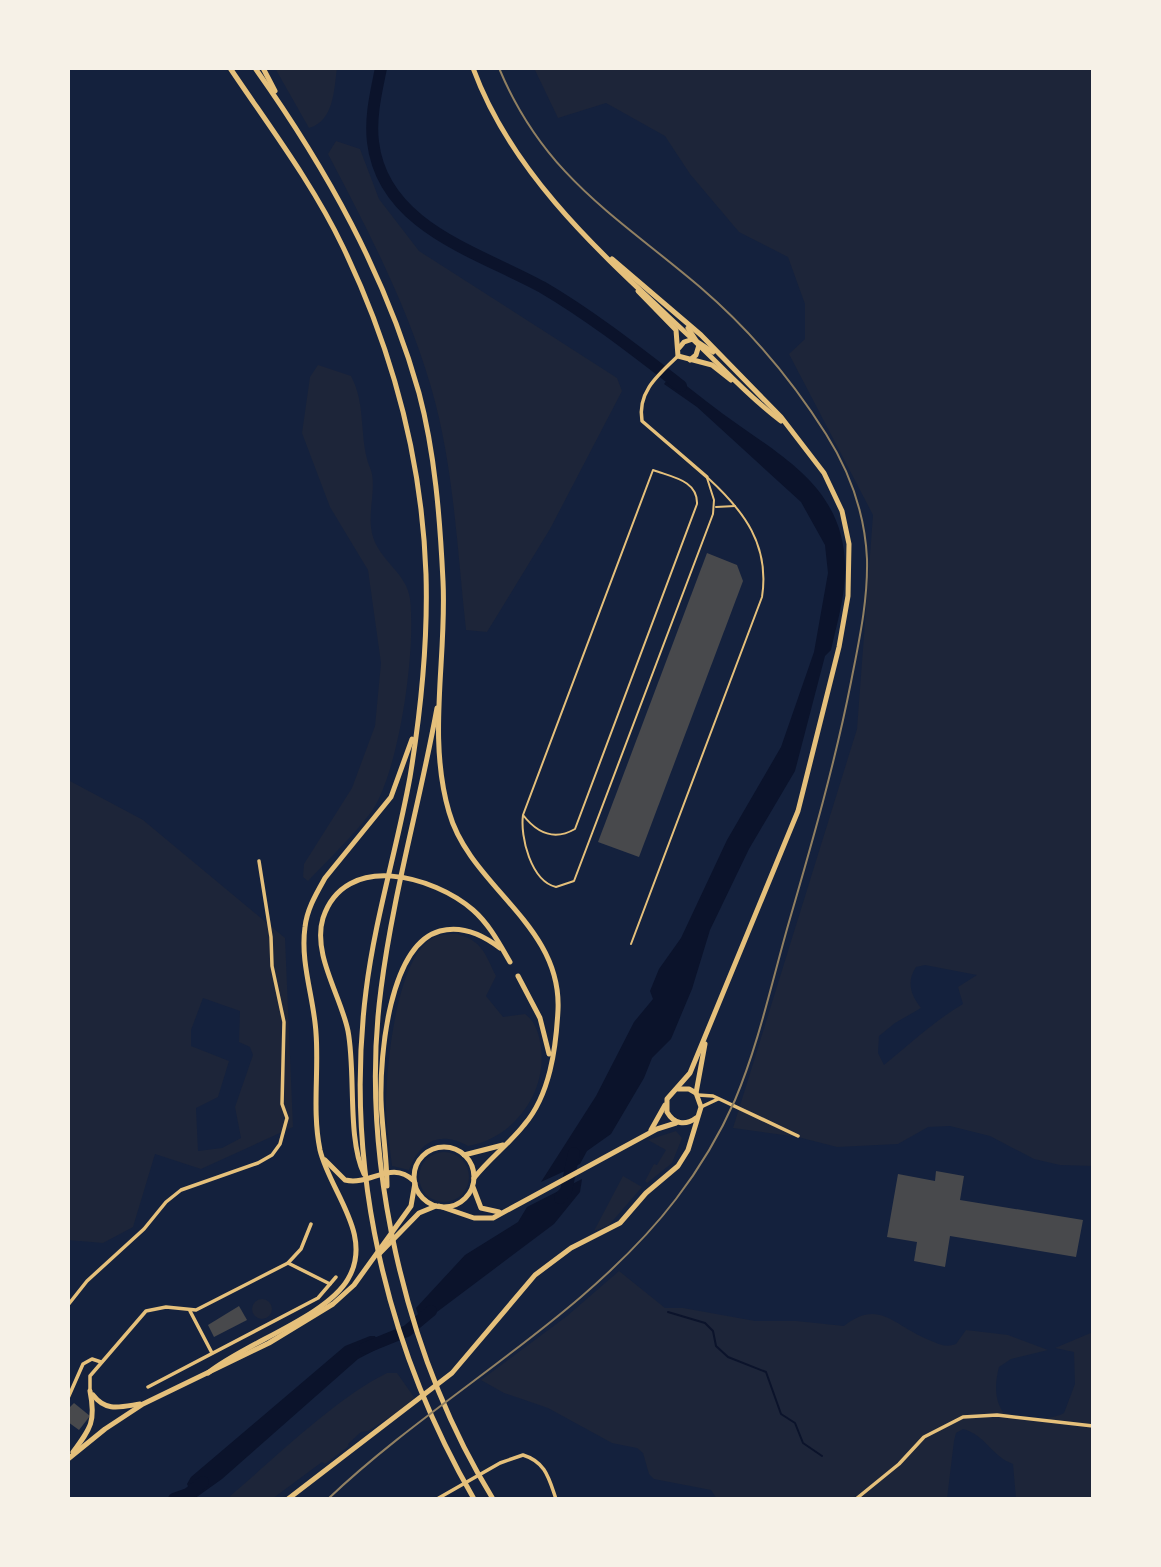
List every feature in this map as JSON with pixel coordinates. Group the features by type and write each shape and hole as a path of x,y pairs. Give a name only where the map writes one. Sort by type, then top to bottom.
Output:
{"main road":[{"path":"230,68 286,150 341,243 376,323 399,397 416,476 425,556 425,659 417,726 366,992 361,1063 361,1150"},
{"path":"255,68 286,112"},
{"path":"262,68 359,236 395,317 419,394 429,439 443,578 440,769 451,819 472,857 535,933 556,976 558,1009 551,1061 546,1084 534,1112 473,1182 460,1202 438,1206 415,1217 373,1260"},
{"path":"473,68 490,108 527,170 635,285 785,424"},
{"path":"611,259 664,301 746,380 816,461 838,500 849,544 848,596 829,695 798,811 690,1073 678,1089 670,1094 655,1125 640,1139"},
{"path":"635,285 640,295 676,330 678,356 712,365 754,401 763,405"},
{"path":"664,301 696,341 746,380"},
{"path":"679,348 684,342 696,341"},
{"path":"690,360 696,355 696,341"},
{"path":"440,691 380,990 375,1067 386,1196 410,1311 433,1379 459,1438 493,1499"},
{"path":"208,1373 229,1356 311,1313 334,1296 349,1279 356,1252 354,1229 326,1171 321,1154 317,1119 317,1036 304,957 305,924 325,878 391,797 417,726"},
{"path":"381,1147 385,1041 402,972 415,948 439,932 458,930 483,936 500,948 508,960 488,926 472,909 441,890 411,878 382,875 357,880 331,901 323,918 322,946 348,1032 373,1229 394,1318 419,1387 445,1445 474,1499"},
{"path":"518,976 540,1018 551,1061"},
{"path":"288,1499 456,1369 525,1284 571,1248 620,1223 646,1193 678,1166 688,1150 701,1107 697,1094 709,1028"},
{"path":"678,1089 697,1094"},
{"path":"666,1104 668,1116 680,1123 691,1138"},
{"path":"321,1154 330,1168 345,1180 363,1181 382,1173 398,1171 415,1182 422,1197 438,1206 484,1219 509,1209 657,1129 696,1118"},
{"path":"464,1155 506,1143"},
{"path":"68,1459 105,1429 143,1404 322,1313 354,1285 411,1206 416,1167 430,1151 444,1147 464,1155 472,1165 473,1182 481,1208 494,1213 509,1209"},
{"path":"90,1391 99,1403 110,1408 143,1404"},
{"path":"68,1459 92,1425 94,1416 90,1391"}],"street":[{"path":"678,356 651,383 640,404 642,421 707,477"},
{"path":"68,1304 87,1280 151,1222 166,1202 181,1190 272,1155 286,1129 282,1104 284,1022 272,966 271,937 259,861"},
{"path":"697,1094 720,1099 798,1136"},
{"path":"701,1107 712,1099 720,1099"},
{"path":"90,1391 90,1376 146,1311 166,1307 190,1310 288,1263 301,1250 311,1224"},
{"path":"288,1263 330,1284"},
{"path":"148,1387 317,1298 335,1277"},
{"path":"190,1310 212,1353"},
{"path":"68,1398 83,1364 92,1359 101,1362"},
{"path":"856,1499 900,1464 914,1447 946,1424 977,1414 1093,1426"},
{"path":"437,1499 500,1463 523,1455 540,1463 548,1474 556,1499"}],"lane":[{"path":"523,815 536,830 552,836 575,829 697,504 694,488 688,483 653,470 523,815 524,842 543,880 556,887 574,881 714,507 707,477"},
{"path":"631,944 762,597 764,576 760,550 749,523 736,505 707,477"},
{"path":"714,507 736,505"}],"shaded area":[{"path":"275,68 337,68 331,104 324,119 309,128"},
{"path":"534,68 1093,68 1093,1166 1060,1165 1034,1159 990,1136 950,1126 928,1127 898,1144 837,1147 798,1137 733,1128 857,729 873,515 789,354 805,339 805,304 788,257 739,232 690,174 665,136 606,103 558,118","holes":["925,965 977,975 958,987 963,1004 932,1025 884,1065 878,1053 879,1036 921,1008 911,988 911,978 916,967"]},
{"path":"336,141 360,149 379,199 419,251 617,378 622,391 550,529 487,632 466,630 450,477 439,417 421,357 398,297 328,154"},
{"path":"318,365 351,376 355,386 367,461 372,474 373,538 408,589 411,647 399,735 384,787 362,824 308,881 303,877 304,864 352,788 375,726 381,663 368,570 330,507 302,433 310,377"},
{"path":"672,374 778,453 812,483 825,500 842,540 845,565 843,598 831,650 825,656 795,771 749,849 710,930 692,989 671,1039 652,1058 644,1078 611,1134 587,1151 580,1164 541,1182 596,1096 634,1022 653,999 650,991 659,969 681,938 727,840 781,747 814,652 828,573 825,545 801,502 697,407 664,384"},
{"path":"68,780 143,820 285,938 293,1127 201,1169 155,1154 133,1227 103,1243 68,1240","holes":["203,998 240,1011 239,1042 250,1047 253,1055 235,1107 241,1138 222,1148 198,1151 196,1108 218,1097 229,1061 191,1046 191,1030"]},
{"path":"457,934 473,940 486,955 496,976 486,996 503,1017 525,1014 534,1025 541,1047 539,1081 524,1111 500,1134 468,1146 449,1139 432,1141 419,1152 409,1170 392,1166 386,1089 395,1017 401,992 419,951 434,937"},
{"path":"676,1131 682,1138 672,1163 647,1183 645,1181 654,1164 657,1165 666,1150 648,1140"},
{"path":"444,1152 461,1160 469,1177 461,1194 444,1202 427,1194 419,1177 427,1160"},
{"path":"623,1176 642,1187 609,1225 594,1231"},
{"path":"582,1179 580,1192 554,1224 421,1324 416,1308 465,1255 518,1222 527,1207"},
{"path":"619,1271 665,1308 683,1308 755,1321 796,1321 844,1326 867,1314 877,1314 945,1346 956,1344 966,1330 1008,1335 1048,1350 1011,1359 999,1367 996,1390 1000,1407 1003,1412 1025,1418 1050,1418 1064,1413 1075,1384 1074,1352 1055,1348 1093,1332 1093,1499 1016,1499 1013,1464 999,1456 977,1436 963,1429 956,1433 954,1441 947,1499 717,1499 711,1490 654,1479 649,1474 643,1453 637,1448 612,1443 548,1408 504,1393 481,1380 567,1316"},
{"path":"262,1299 269,1302 272,1309 269,1316 262,1319 255,1316 252,1309 255,1302"},
{"path":"375,1336 381,1347 358,1359 222,1479 194,1499 187,1484 191,1477 345,1346"},
{"path":"387,1373 397,1373 416,1400 368,1431 361,1432 349,1446 325,1464 322,1462 272,1499 232,1499 230,1496 327,1413 347,1397"}],"building":[{"path":"707,553 737,565 743,581 639,857 598,842"},
{"path":"936,1171 964,1176 960,1200 1083,1220 1076,1257 950,1236 945,1267 914,1261 917,1242 887,1237 898,1174 935,1181"},
{"path":"239,1306 247,1320 214,1337 208,1325"},
{"path":"74,1403 90,1416 79,1430 68,1422 68,1409"}],"waterway":[{"path":"381,68 375,96 372,133 381,171 395,196 414,216 437,233 560,298 681,386"},
{"path":"560,1198 566,1191 574,1153"},
{"path":"365,1348 407,1331 431,1311"},
{"path":"668,1312 705,1323 713,1331 716,1346 728,1357 766,1372 781,1414 795,1423 803,1443 822,1456"},
{"path":"174,1499 188,1494 203,1482"}],"railway":[{"path":"328,1499 370,1461 555,1319 599,1281 640,1242 693,1176 735,1100 765,1012 815,833 845,712 864,606 866,543 855,494 842,463 813,414 769,356 736,320 700,287 611,215 560,166 537,138 499,68"}]}
